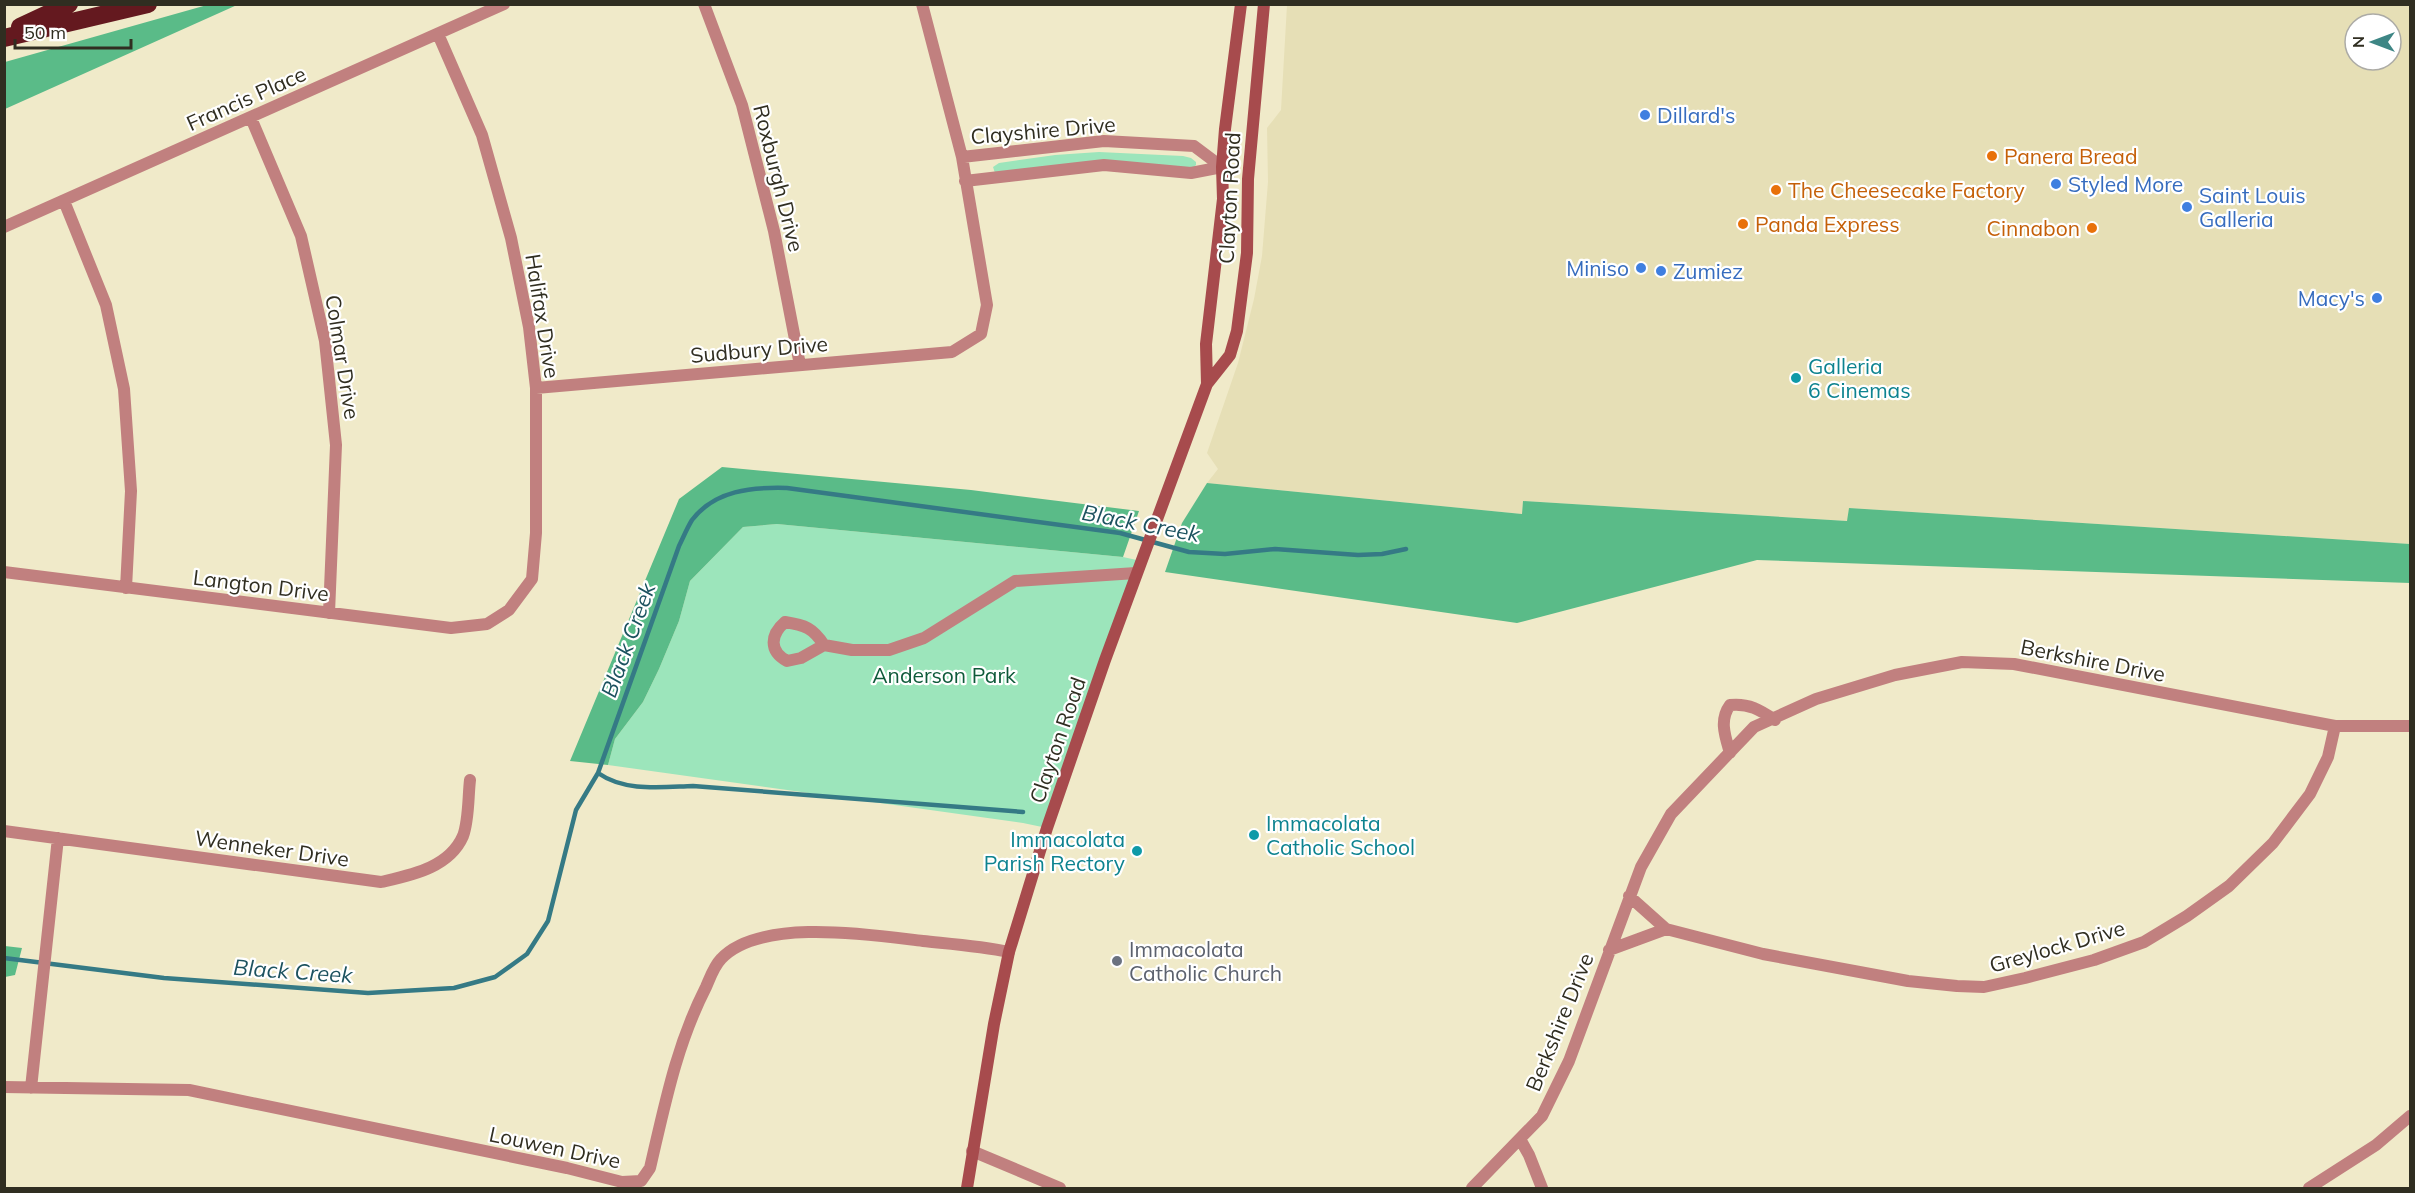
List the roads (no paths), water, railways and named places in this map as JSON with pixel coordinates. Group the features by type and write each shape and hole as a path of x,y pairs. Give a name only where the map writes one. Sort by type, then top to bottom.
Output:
{"highway":[{"path":"4,36 69,4"},
{"path":"4,36 148,4"}],"main road":[{"name":"Clayton Road","path":"1207,384 1206,344 1220,231 1223,200 1222,166 1241,4"},
{"name":"Clayton Road","path":"967,1188 994,1024 1009,952 1047,828 1138,568 1207,384 1230,355 1237,331 1247,253 1248,179 1264,4"}],"street":[{"name":"Francis Place","path":"4,227 504,4"},
{"name":"Roxburgh Drive","path":"704,4 742,105 774,231 800,365"},
{"path":"921,4 962,157 965,181"},
{"name":"Halifax Drive","path":"438,34 482,135 511,238 530,327 536,388 536,533 532,579 509,610"},
{"name":"Colmar Drive","path":"251,118 300,236 325,341 336,445 329,613"},
{"name":"Clayshire Drive","path":"962,157 1104,141 1194,146 1222,166"},
{"name":"Clayshire Drive","path":"965,181 1104,165 1191,173 1222,166"},
{"name":"Sudbury Drive","path":"536,388 952,352 981,334 987,305 965,181"},
{"path":"64,201 106,305 124,389 131,491 126,588"},
{"path":"824,645 852,650 889,650 924,638 1015,581 1138,568"},
{"name":"Langton Drive","path":"4,572 451,628 487,624 509,610"},
{"name":"Berkshire Drive","path":"1472,1188 1542,1116 1569,1061 1641,867 1671,814 1754,727 1775,720 1816,699 1895,675 1962,662 2014,664 2336,726 2410,726"},
{"path":"1730,753 1724,731 1724,713 1730,705 1741,704 1757,708 1775,720"},
{"name":"Greylock Drive","path":"1629,896 1666,929 1763,954 1908,981 1958,986 1984,987 2025,978 2094,960 2144,942 2187,916 2229,886 2273,843 2310,794 2328,757 2336,726"},
{"name":"Wenneker Drive","path":"4,831 381,882 437,865 455,849 464,834 470,780"},
{"path":"31,1088 58,838"},
{"name":"Berkshire Drive","path":"1609,950 1666,929"},
{"name":"Louwen Drive","path":"4,1087 189,1090 567,1168 622,1182 641,1181 650,1168 675,1061 692,1014 721,958 733,950 762,937 812,931 856,933 1009,952"},
{"path":"2309,1188 2376,1145 2410,1116"},
{"path":"1520,1140 1529,1155 1542,1188"},
{"path":"972,1151 1049,1187"}],"waterway":[{"name":"Black Creek","path":"4,958 164,978 368,993 454,988 495,977 527,954 548,921 576,810 598,773 679,546 692,520 701,510 723,496 735,492 761,488 787,488 1120,533 1189,552 1225,554 1275,549 1358,555 1382,554 1406,549"},
{"path":"598,773 631,786 693,786 1023,812"}],"place":[{"name":"Dillard's","path":"1645,115"},
{"name":"Panera Bread","path":"1992,156"},
{"name":"Styled More","path":"2056,184"},
{"name":"The Cheesecake Factory","path":"1776,190"},
{"name":"Saint Louis Galleria","path":"2187,207"},
{"name":"Panda Express","path":"1743,224"},
{"name":"Cinnabon","path":"2092,228"},
{"name":"Miniso","path":"1641,268"},
{"name":"Zumiez","path":"1661,271"},
{"name":"Macy's","path":"2377,298"},
{"name":"Galleria 6 Cinemas","path":"1796,378"},
{"name":"Immacolata Catholic School","path":"1254,835"},
{"name":"Immacolata Parish Rectory","path":"1137,851"},
{"name":"Immacolata Catholic Church","path":"1117,961"}],"park label":[{"name":"Anderson Park","path":"944,675"}]}
